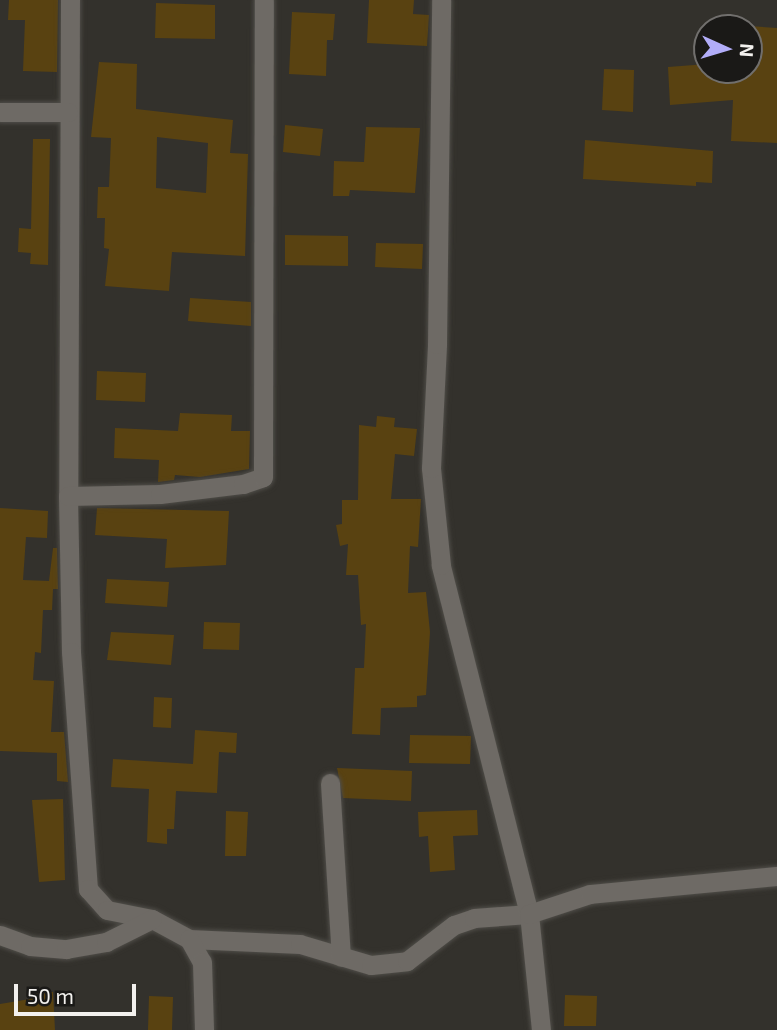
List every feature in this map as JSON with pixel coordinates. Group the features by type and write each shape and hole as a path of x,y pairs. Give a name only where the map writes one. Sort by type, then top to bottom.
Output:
{"street":[{"path":"70,0 68,496 72,652 88,889 107,909 152,919 188,940 202,962 204,1030"},
{"path":"68,496 160,494 243,484 263,477 264,0"},
{"path":"441,0 437,344 431,468 441,565 529,914 541,1030"},
{"path":"0,112 68,112"},
{"path":"330,783 341,957"},
{"path":"188,940 300,944 371,965 407,961 454,925 474,918 529,914 590,894 777,876"},
{"path":"0,935 30,946 66,949 106,942 152,919"}],"building":[{"path":"9,0 58,0 57,72 23,71 25,20 8,20"},
{"path":"369,0 414,0 413,14 429,15 427,46 367,43"},
{"path":"156,3 215,5 215,39 155,38"},
{"path":"292,12 335,14 333,40 327,40 326,76 289,74"},
{"path":"763,27 777,28 777,143 731,141 733,100 670,105 668,67 693,65 693,84 763,84"},
{"path":"99,62 137,64 136,109 233,120 230,153 248,154 245,256 172,252 169,291 105,286 109,249 104,248 105,218 97,218 98,187 109,187 111,138 91,137","holes":["157,137 208,143 206,193 156,188"]},
{"path":"604,69 634,70 633,112 602,110"},
{"path":"285,125 323,129 320,156 283,152"},
{"path":"366,127 420,128 415,193 350,190 349,196 333,196 334,161 364,162"},
{"path":"33,139 50,139 48,265 30,264 31,253 18,252 19,228 31,229"},
{"path":"585,140 713,151 712,183 696,182 696,186 583,179"},
{"path":"285,235 348,236 348,266 285,265"},
{"path":"376,243 423,244 422,269 375,267"},
{"path":"190,298 251,302 251,326 188,321"},
{"path":"97,371 146,373 145,402 96,400"},
{"path":"180,413 232,415 231,431 250,431 249,469 200,477 175,475 174,480 158,482 159,460 114,458 115,428 178,431"},
{"path":"377,416 395,418 394,427 417,429 414,456 395,454 391,499 421,499 418,547 410,546 408,593 426,592 430,632 426,695 417,696 417,707 381,708 380,735 352,734 355,668 364,668 366,624 361,625 358,575 346,575 348,544 340,546 336,525 342,524 342,500 358,500 359,425 376,427"},
{"path":"0,508 48,511 47,538 26,537 23,580 49,581 53,548 57,548 58,589 53,589 52,610 43,610 41,653 35,652 33,680 54,681 51,732 64,732 68,782 57,781 57,753 0,751"},
{"path":"97,508 229,511 226,565 165,568 167,539 95,535"},
{"path":"107,579 169,582 167,607 105,603"},
{"path":"204,622 240,623 239,650 203,649"},
{"path":"111,632 174,635 171,665 107,660"},
{"path":"154,697 172,698 171,728 153,727"},
{"path":"195,730 237,733 236,753 219,752 217,793 176,791 174,829 167,829 167,844 147,842 149,789 111,787 113,759 193,764"},
{"path":"410,735 471,736 470,764 409,763"},
{"path":"337,768 412,771 411,801 343,798"},
{"path":"63,799 65,880 39,882 32,800"},
{"path":"477,810 478,835 453,836 455,870 430,872 428,836 419,837 418,812"},
{"path":"226,811 248,812 246,856 225,856"},
{"path":"53,992 55,1030 0,1030 0,1004 30,999 29,993"},
{"path":"565,995 597,996 596,1026 564,1026"},
{"path":"149,996 173,997 172,1030 148,1030"}]}
